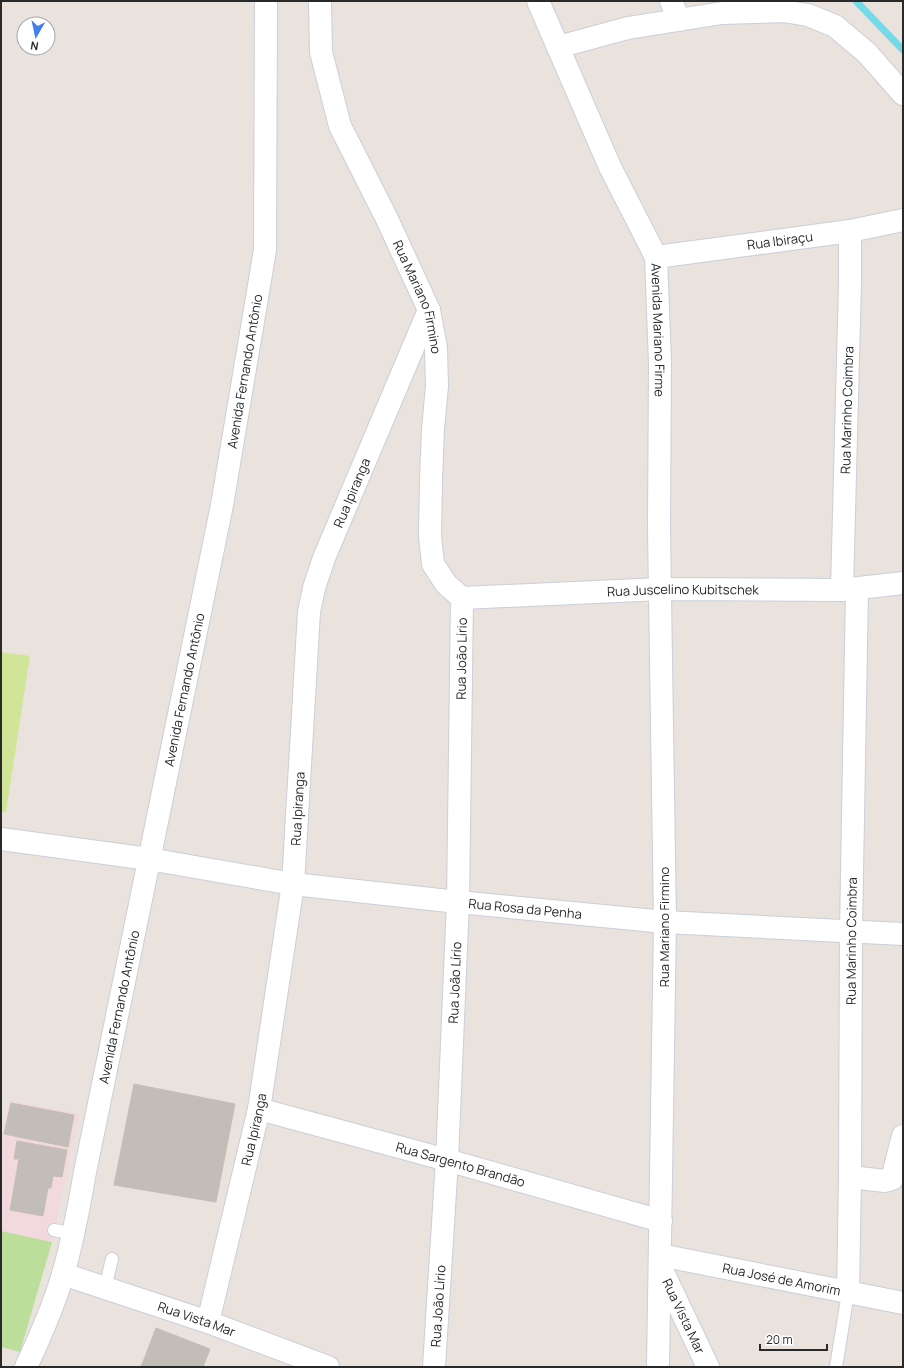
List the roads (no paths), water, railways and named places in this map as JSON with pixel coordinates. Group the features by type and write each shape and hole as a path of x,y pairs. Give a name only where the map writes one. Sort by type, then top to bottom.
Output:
{"street":[{"name":"Avenida Fernando Antônio","path":"26,1367 41,1334 63,1274 64,1232 149,859 222,505 265,250 266,1"},
{"name":"Rua Mariano Firmino","path":"320,1 321,52 340,126 387,219 429,310 436,348 437,386 433,429 431,479 430,536 433,564 446,584 462,598"},
{"name":"Avenida Mariano Firme","path":"538,1 610,167 656,257 660,363 661,589"},
{"path":"558,47 628,28 675,11 722,13 783,11 808,15 835,26 867,53 903,94"},
{"name":"Rua Ibiraçu","path":"656,257 850,231 903,220"},
{"name":"Rua Marinho Coimbra","path":"848,1293 851,931 849,589 850,231"},
{"name":"Rua Ipiranga","path":"208,1322 259,1109 293,884 309,612 314,588 324,558 429,310"},
{"name":"Rua Juscelino Kubitschek","path":"462,598 661,589 849,589 903,583"},
{"name":"Rua Mariano Firmino","path":"658,1367 664,922 661,589"},
{"name":"Rua João Lírio","path":"434,1367 447,1160 458,902 462,598"},
{"path":"1,839 149,859"},
{"name":"Rua Rosa da Penha","path":"149,859 293,884 458,902 664,922 903,934"},
{"name":"Rua Sargento Brandão","path":"259,1109 447,1160 661,1221"},
{"path":"850,1177 885,1181 889,1180 893,1175 903,1136"},
{"name":"Rua Vista Mar","path":"660,1260 708,1367"},
{"name":"Rua José de Amorim","path":"660,1260 903,1303"},
{"name":"Rua Vista Mar","path":"63,1274 208,1322 328,1367"}],"lane":[{"path":"105,1288 112,1259"},
{"path":"836,1367 848,1293"}],"waterway":[{"path":"856,1 903,50"}]}
